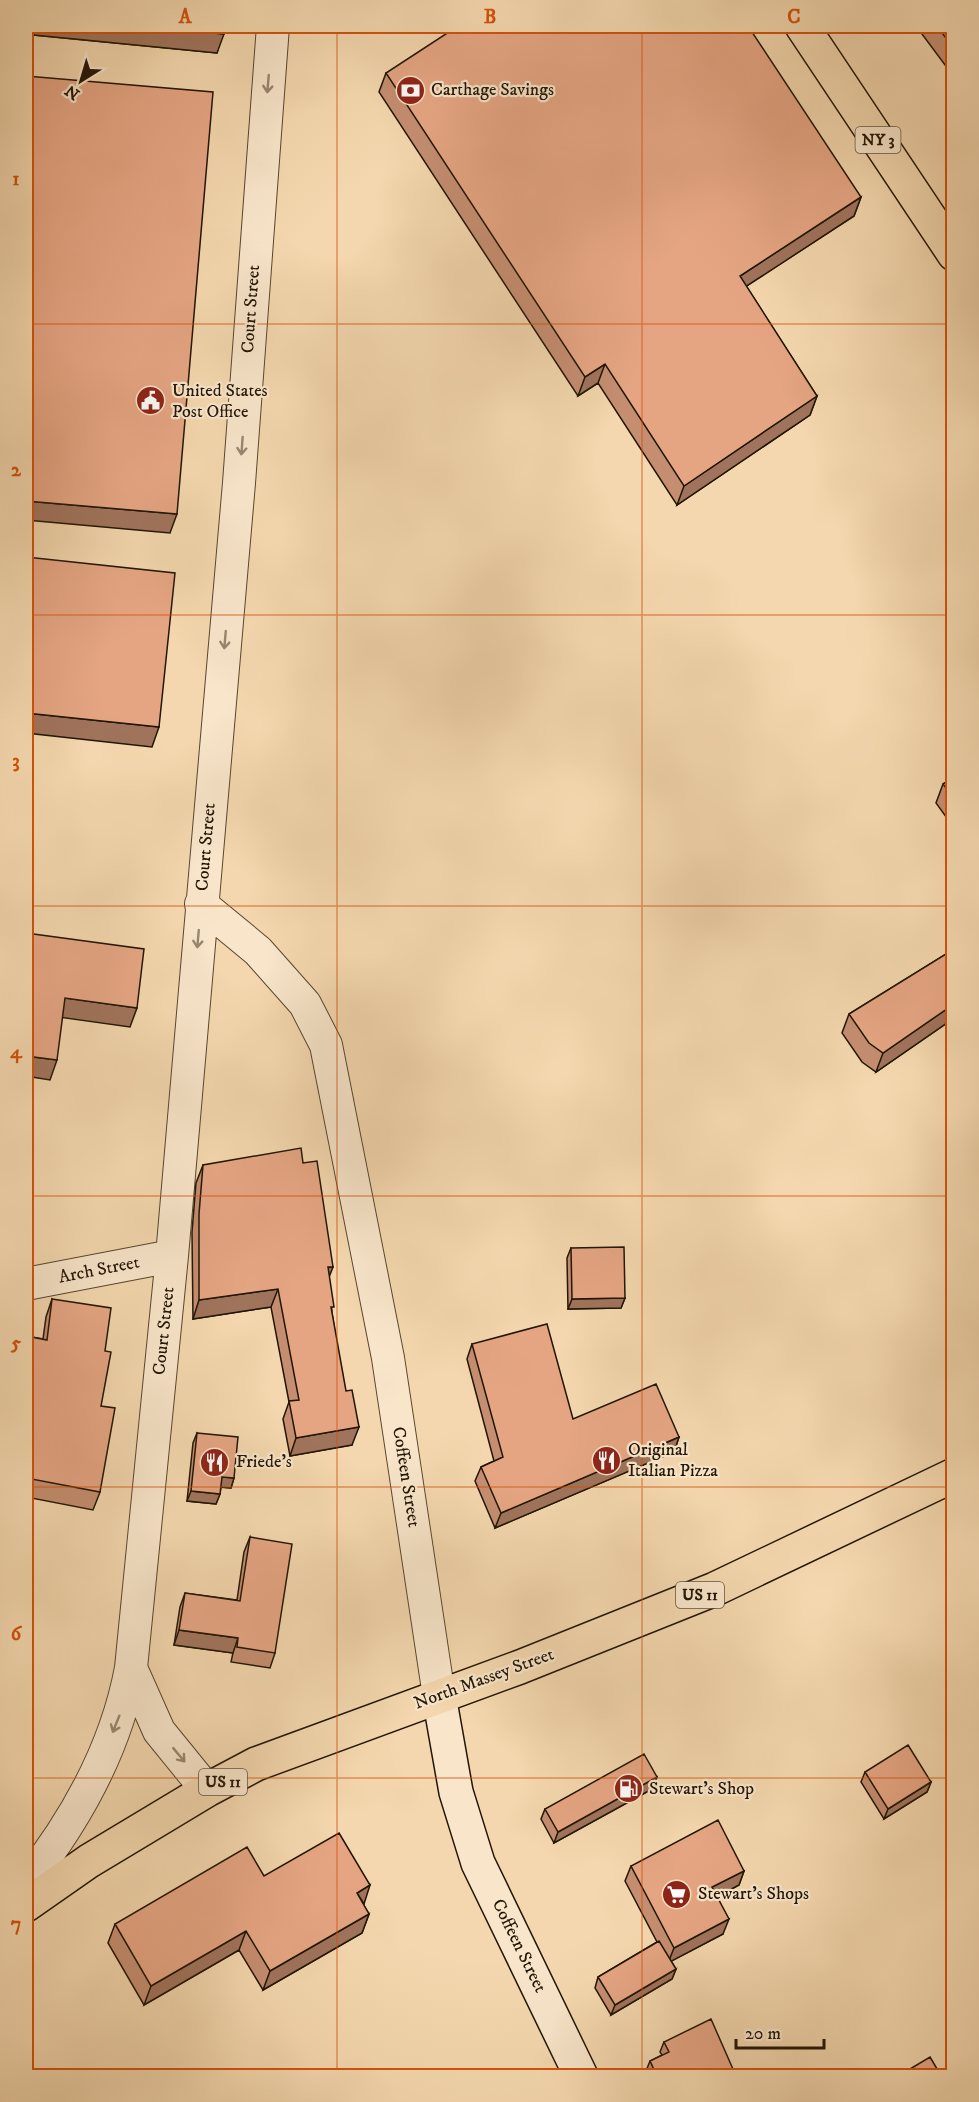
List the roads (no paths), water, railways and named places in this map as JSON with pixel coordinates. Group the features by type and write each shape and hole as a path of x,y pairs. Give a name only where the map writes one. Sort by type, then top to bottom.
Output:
{"main road":[{"name":"NY 3","path":"802,26 954,254"},
{"name":"North Massey Street","path":"26,1905 89,1861 207,1790 256,1764 520,1667 715,1589 951,1481"},
{"name":"Coffeen Street","path":"439,1696 456,1792 478,1863 581,2076"}],"street":[{"name":"Court Street","path":"26,1883 57,1843 87,1794 124,1703 131,1668 171,1256 239,483 273,26"},
{"name":"Coffeen Street","path":"201,904 258,951 305,1004 326,1044 388,1358 439,1696"},
{"name":"Arch Street","path":"26,1284 171,1256"},
{"name":"Court Street","path":"131,1668 159,1731 207,1790"}],"place":[{"name":"Carthage Savings","path":"410,90"},
{"name":"United States Post Office","path":"151,401"},
{"name":"Original Italian Pizza","path":"607,1460"},
{"name":"Friede's","path":"215,1462"},
{"name":"Stewart's Shop","path":"628,1789"},
{"name":"Stewart's Shops","path":"677,1894"}]}
